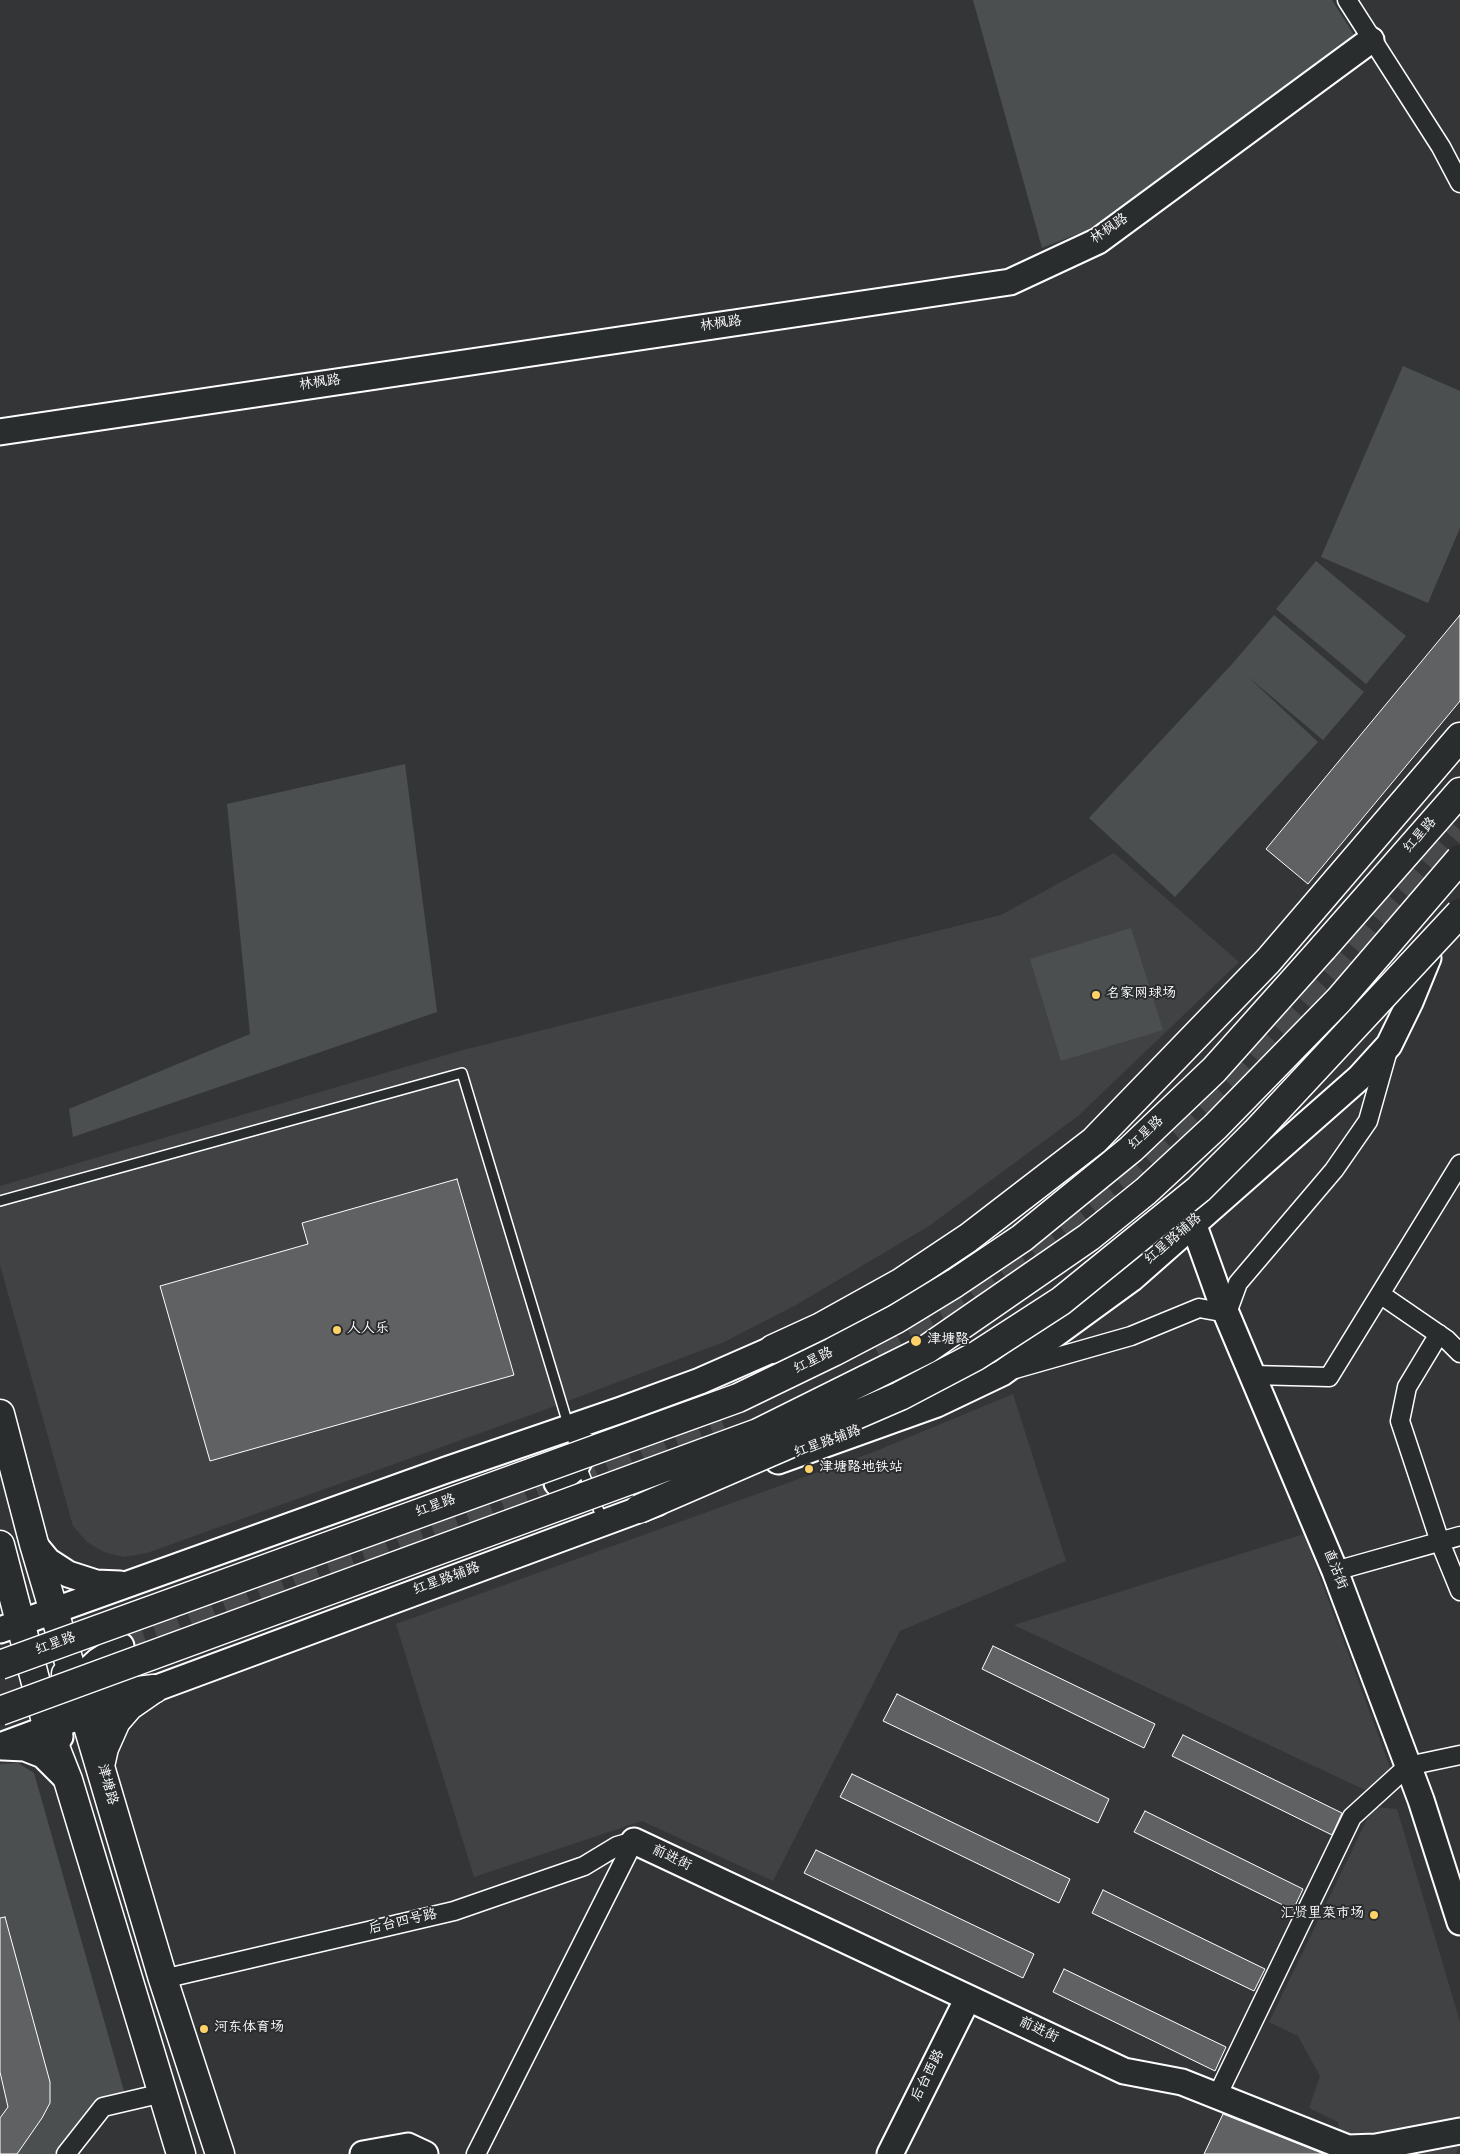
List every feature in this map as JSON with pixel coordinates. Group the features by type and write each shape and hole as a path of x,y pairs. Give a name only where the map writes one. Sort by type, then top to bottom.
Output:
{"main road":[{"path":"773,1350 821,1327 902,1282 968,1238 1094,1141 1268,961 1460,737"},
{"name":"红星路","path":"0,1665 738,1398 896,1319 955,1283 1022,1238 1131,1149 1214,1070 1460,792"},
{"path":"0,1711 758,1432 927,1349 1089,1237 1146,1190 1215,1126 1338,1000 1460,859"},
{"path":"639,1509 900,1396 976,1356 1061,1300 1199,1188 1256,1132 1460,913"},
{"name":"津塘路","path":"0,1414 34,1544 162,1979 220,2154"},
{"path":"0,1545 7,1571 16,1624 53,1727 181,2154"},
{"path":"16,1624 75,1682 92,1691 110,1694 154,1689"},
{"path":"100,1766 104,1748 116,1721 129,1706 154,1689"}],"street":[{"path":"1347,0 1441,147 1460,183"},
{"name":"林枫路","path":"0,432 1010,282 1098,241 1371,40"},
{"name":"红星路辅路","path":"0,1746 639,1509 937,1404 1002,1373 1131,1279 1359,1078 1389,1044 1410,1002 1428,958"},
{"path":"1002,1373 1131,1336 1199,1308 1226,1313 1238,1283 1334,1170 1368,1121 1389,1044"},
{"path":"1253,1375 1329,1376 1460,1164"},
{"name":"直沽街","path":"1194,1223 1226,1313 1335,1571 1408,1766 1460,1922"},
{"path":"1380,1294 1439,1334 1460,1353"},
{"path":"1439,1334 1407,1386 1400,1421 1440,1542 1460,1591"},
{"path":"16,1624 446,1470 568,1430 700,1381 773,1350"},
{"path":"557,1483 580,1462 595,1433 621,1410"},
{"path":"1335,1571 1460,1536"},
{"path":"34,1544 48,1561 77,1578 109,1584 132,1583"},
{"path":"53,1727 75,1682 88,1668 121,1646"},
{"path":"0,1746 14,1746 35,1751 50,1760 68,1780"},
{"path":"1217,2096 1352,1817 1408,1766 1460,1755"},
{"path":"476,2154 634,1841"},
{"name":"前进街","path":"634,1841 1124,2071 1182,2082 1348,2148 1376,2147 1460,2131"},
{"name":"后台四号路","path":"162,1979 454,1911 584,1866 617,1846 634,1841"},
{"name":"后台西路","path":"890,2154 968,1998"},
{"path":"66,2154 103,2107 163,2092"},
{"path":"363,2154 408,2146 425,2154"}],"lane":[{"path":"0,1201 462,1073 568,1430 604,1522"}],"shaded area":[{"path":"973,0 1332,0 1354,35 1097,226 1042,248"},
{"path":"1403,366 1460,391 1460,528 1428,603 1321,557"},
{"path":"1316,561 1406,636 1366,684 1276,609"},
{"path":"1274,615 1364,692 1323,740 1247,676 1318,742 1175,897 1089,818 1233,663"},
{"path":"405,764 437,1012 73,1137 69,1109 250,1034 227,804"},
{"path":"1114,853 1239,962 1078,1116 929,1226 796,1305 724,1342 536,1413 147,1553 123,1557 104,1552 87,1542 73,1526 0,1265 0,1186 463,1050 1001,915"},
{"name":"名家网球场","path":"1131,928 1163,1030 1061,1061 1030,959"},
{"path":"1013,1394 1066,1561 900,1631 773,1881 642,1821 474,1877 396,1624 871,1453"},
{"path":"1304,1534 1394,1778 1365,1790 1014,1625"},
{"path":"18,1763 34,1773 124,2091 75,2154 0,2154 0,1764"},
{"name":"汇贤里菜市场","path":"1373,1807 1397,1809 1460,2022 1460,2145 1456,2154 1341,2154 1338,2122 1309,2108 1320,2076 1298,2036 1269,2022"}],"building":[{"path":"1460,615 1460,701 1308,884 1266,849"},
{"name":"人人乐","path":"457,1179 514,1375 210,1461 160,1286 308,1244 302,1223"},
{"path":"993,1646 1155,1724 1144,1748 982,1669"},
{"path":"897,1694 1109,1799 1098,1823 883,1721"},
{"path":"1183,1735 1342,1813 1332,1835 1172,1756"},
{"path":"852,1774 1070,1879 1059,1903 840,1797"},
{"path":"1145,1811 1303,1889 1293,1910 1134,1832"},
{"path":"816,1850 1034,1954 1023,1978 804,1873"},
{"path":"1103,1890 1265,1969 1254,1991 1092,1913"},
{"path":"5,1917 50,2082 50,2103 17,2154 0,2154 0,2118 8,2107 0,2072 0,1918"},
{"path":"1064,1969 1226,2047 1215,2071 1053,1992"},
{"path":"1223,2114 1319,2152 1323,2154 1204,2154"}],"tunnel":[{"path":"874,1345 964,1301 1059,1236 1141,1171 1240,1079 1346,962 1460,830"},
{"path":"121,1646 584,1473 720,1417"}],"place":[{"name":"名家网球场","path":"1096,995"},
{"name":"人人乐","path":"337,1330"},
{"name":"津塘路","path":"916,1341"},
{"name":"津塘路地铁站","path":"809,1469"},
{"name":"汇贤里菜市场","path":"1374,1915"},
{"name":"河东体育场","path":"204,2029"}]}
